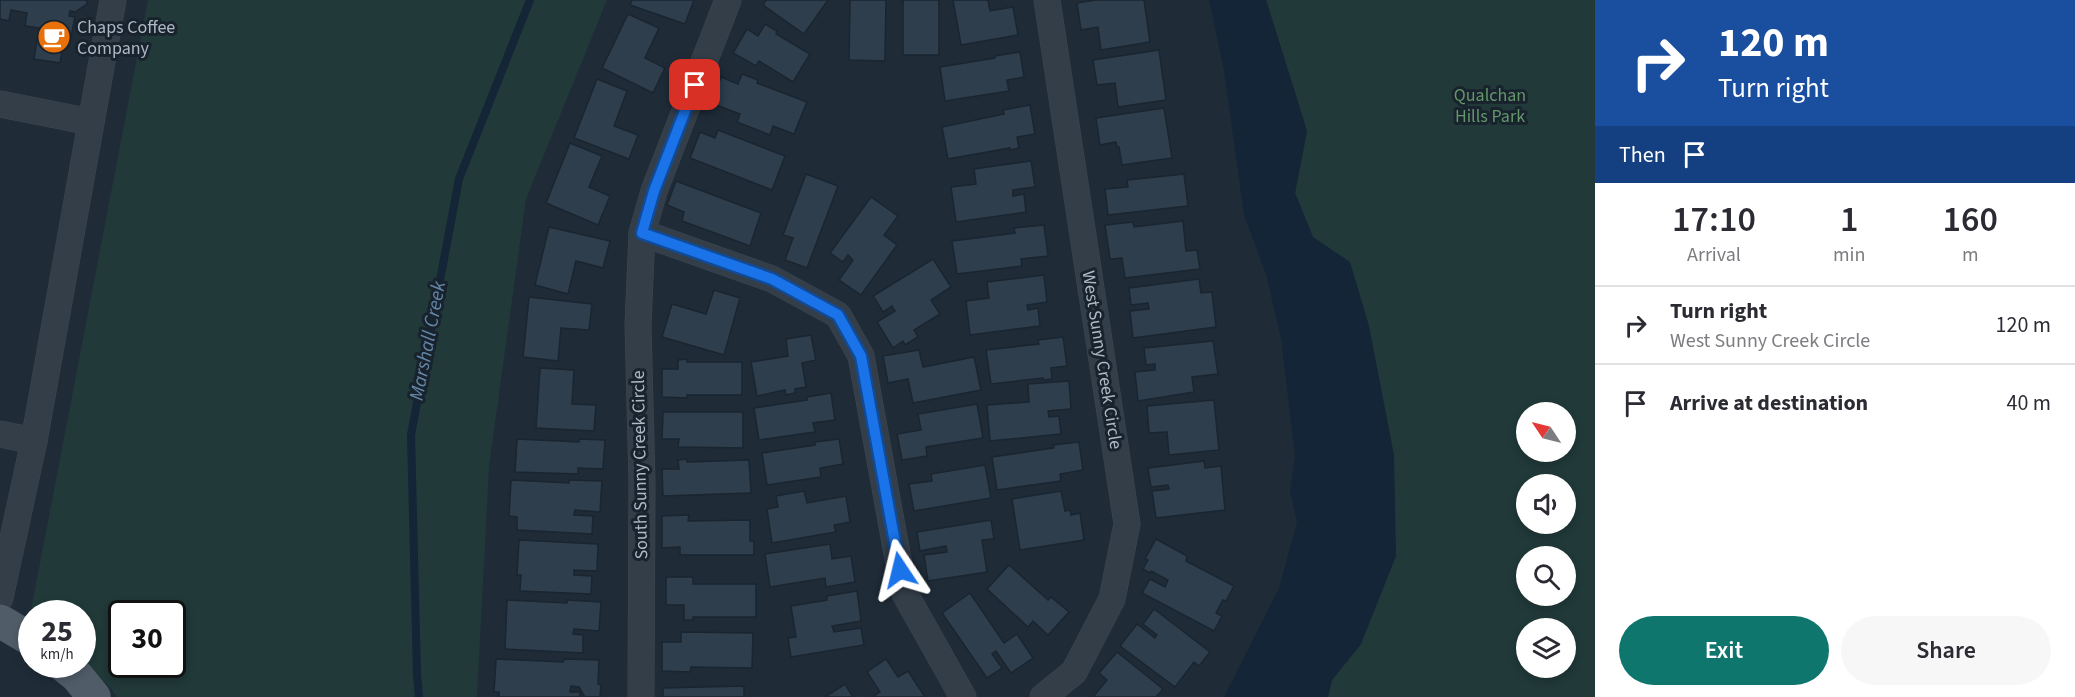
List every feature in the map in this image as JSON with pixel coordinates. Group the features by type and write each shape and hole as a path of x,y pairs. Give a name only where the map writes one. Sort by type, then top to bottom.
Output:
{"main road":[{"path":"0,621 18,632"},
{"path":"79,678 94,697"}],"street":[{"path":"0,598 34,441 113,0"},
{"path":"728,0 654,191 642,233 772,279 838,315 861,356 903,592 963,697"},
{"name":"West Sunny Creek Circle","path":"1043,697 1074,672 1112,599 1127,524 1047,0"},
{"path":"0,104 91,122"},
{"name":"South Sunny Creek Circle","path":"641,697 642,482 638,325 642,233"},
{"path":"0,434 34,441"}],"green space":[{"path":"148,0 607,0 526,199 489,466 477,697 117,697 96,675 96,600 33,600"},
{"name":"Qualchan Hills Park","path":"1266,0 1595,0 1595,697 1328,697 1332,680 1361,644 1350,263 1313,238 1295,193 1307,131"}],"water":[{"path":"1209,0 1266,0 1307,131 1295,193 1313,237 1350,262 1369,326 1394,455 1396,556 1361,644 1332,680 1328,697 1224,697 1279,588 1297,522 1290,491 1295,456 1281,339 1266,274 1244,215 1224,71"}],"building":[{"name":"Chaps Coffee Company","path":"0,0 87,0 87,4 75,12 70,11 69,16 75,17 69,47 63,46 60,63 34,59 39,28 25,26 27,13 11,10 9,21 0,19"},
{"path":"632,0 694,0 685,24 630,5"},
{"path":"766,0 828,0 804,34 763,5"},
{"path":"850,0 886,0 885,61 849,60"},
{"path":"901,0 939,0 939,55 903,55 903,1"},
{"path":"953,0 988,0 990,11 1013,7 1018,35 961,45"},
{"path":"1096,0 1144,0 1150,42 1101,50 1098,27 1081,30 1077,3"},
{"path":"628,14 659,28 645,58 665,68 653,93 602,68"},
{"path":"765,24 777,31 776,34 810,54 793,82 759,61 756,66 733,53 747,29 758,36"},
{"path":"1159,50 1166,100 1118,107 1115,83 1097,85 1093,60"},
{"path":"1020,52 1024,77 1007,80 1009,91 945,101 940,67"},
{"path":"742,74 758,80 757,83 807,102 794,134 773,126 770,135 737,122 740,114 711,103 721,77 738,84"},
{"path":"597,79 627,91 614,126 638,135 629,159 574,138"},
{"path":"1030,105 1035,134 1017,137 1019,148 948,159 942,127 1004,114 1003,110"},
{"path":"1164,108 1172,158 1122,165 1116,142 1100,145 1096,118"},
{"path":"718,130 785,156 772,190 690,158 700,132 715,138"},
{"path":"570,143 602,156 589,187 610,196 598,225 546,203"},
{"path":"1031,161 1035,187 1013,190 1013,196 1024,194 1026,212 956,222 951,187 976,184 974,169"},
{"path":"806,174 838,186 807,268 785,260 793,238 783,235"},
{"path":"1184,174 1188,206 1108,215 1105,189 1128,187 1127,180"},
{"path":"676,181 761,213 750,246 682,221 684,212 667,205"},
{"path":"871,197 898,216 884,235 897,245 861,295 839,280 853,260 848,255 843,262 830,253"},
{"path":"1183,221 1186,251 1197,250 1200,269 1125,278 1122,258 1110,259 1105,225 1133,222 1134,227"},
{"path":"1044,225 1048,256 1021,259 1022,266 957,274 952,241 1015,233 1014,228"},
{"path":"549,227 610,241 603,268 576,261 568,294 535,285"},
{"path":"933,259 951,287 931,300 940,314 914,330 918,337 905,345 903,341 893,348 877,322 895,311 892,306 883,312 873,296"},
{"path":"1044,275 1047,302 1027,305 1028,310 1038,308 1040,326 970,335 966,301 989,298 987,282"},
{"path":"1199,279 1201,293 1212,292 1216,327 1133,338 1130,311 1149,309 1148,303 1131,305 1129,288"},
{"path":"714,290 740,298 724,355 662,337 672,304 706,314"},
{"path":"529,297 592,304 589,330 561,328 558,361 523,357"},
{"path":"811,335 816,360 802,363 806,387 795,389 795,393 786,395 785,390 757,396 751,362 788,356 786,339"},
{"path":"1063,337 1067,366 1051,368 1052,379 991,384 986,350 1039,344 1038,340"},
{"path":"1213,341 1218,374 1192,377 1194,392 1138,401 1135,372 1155,370 1155,364 1146,365 1144,348"},
{"path":"919,350 923,367 974,357 981,390 913,403 908,379 888,383 883,356"},
{"path":"687,359 687,362 742,362 742,395 662,397 662,369 678,369 678,360"},
{"path":"540,368 574,370 572,404 596,405 594,431 536,428"},
{"path":"1069,381 1071,409 1048,411 1049,417 1059,416 1061,434 990,441 987,405 1029,402 1028,384"},
{"path":"831,393 835,420 813,423 815,432 759,440 754,408 807,400 807,397"},
{"path":"1214,400 1219,450 1169,455 1167,432 1149,433 1147,406"},
{"path":"977,404 983,438 926,447 927,456 902,460 897,434 921,430 918,414"},
{"path":"663,412 743,412 743,448 678,447 679,439 662,439"},
{"path":"517,439 579,442 579,439 605,440 603,469 578,468 578,474 515,472"},
{"path":"839,439 843,464 820,468 821,477 767,485 762,453"},
{"path":"1079,442 1083,470 1060,474 1061,481 997,490 992,457"},
{"path":"687,459 687,462 749,460 751,493 663,496 662,469 679,469 678,460"},
{"path":"1204,461 1205,468 1221,466 1225,510 1156,518 1152,491 1169,489 1168,485 1151,487 1148,468"},
{"path":"985,465 991,498 914,511 909,484 932,481 931,474"},
{"path":"511,480 569,483 569,480 602,481 600,512 575,510 574,515 593,516 592,534 517,530 517,517 509,516"},
{"path":"804,491 807,503 846,496 850,522 834,525 836,532 772,543 767,509 778,507 776,496"},
{"path":"1061,491 1065,511 1070,510 1071,515 1080,513 1084,540 1020,550 1012,499"},
{"path":"689,515 688,521 750,520 750,541 754,541 754,555 680,555 680,547 662,548 662,516"},
{"path":"991,520 994,539 982,540 987,572 928,581 924,555 947,552 946,546 920,551 917,532"},
{"path":"1156,539 1187,556 1186,561 1234,586 1216,613 1222,616 1214,631 1142,593 1150,579 1165,587 1168,580 1143,569 1148,560 1145,559"},
{"path":"519,540 598,544 597,571 574,570 574,575 592,576 591,594 520,591 521,575 517,575"},
{"path":"830,544 832,559 851,556 855,582 826,587 825,578 770,587 765,554"},
{"path":"1009,565 1048,600 1051,597 1069,612 1048,635 1033,621 1028,627 987,589"},
{"path":"666,577 693,577 693,584 756,584 756,617 693,617 693,620 684,620 684,605 666,605"},
{"path":"857,591 861,621 832,626 834,632 861,628 864,645 791,657 788,638 796,637 791,606 827,600 827,596"},
{"path":"970,593 1004,643 1017,634 1033,658 1011,673 996,651 992,654 1002,668 987,678 942,613"},
{"path":"507,600 601,602 599,631 574,629 573,634 583,635 583,653 505,649"},
{"path":"1154,609 1210,652 1199,666 1194,662 1175,687 1120,646 1137,624 1155,638 1157,635 1143,624"},
{"path":"681,632 753,633 752,668 691,667 690,672 662,671 662,642 681,642"},
{"path":"1117,652 1163,689 1156,697 1093,697 1107,680 1099,673"},
{"path":"496,659 563,662 564,659 599,660 600,697 585,697 579,687 571,686 570,692 580,692 580,697 499,697 499,692 494,692"},
{"path":"886,659 898,677 908,671 925,697 872,697 880,692 867,672"},
{"path":"845,684 853,697 825,697"},
{"path":"744,686 744,697 663,697 663,688"}],"waterway":[{"name":"Marshall Creek","path":"419,697 411,435 459,179 530,0"}],"place":[{"name":"Chaps Coffee Company","path":"54,37"}],"route":[{"path":"695,85 654,191 642,233 772,279 838,315 861,356 900,570"}]}
